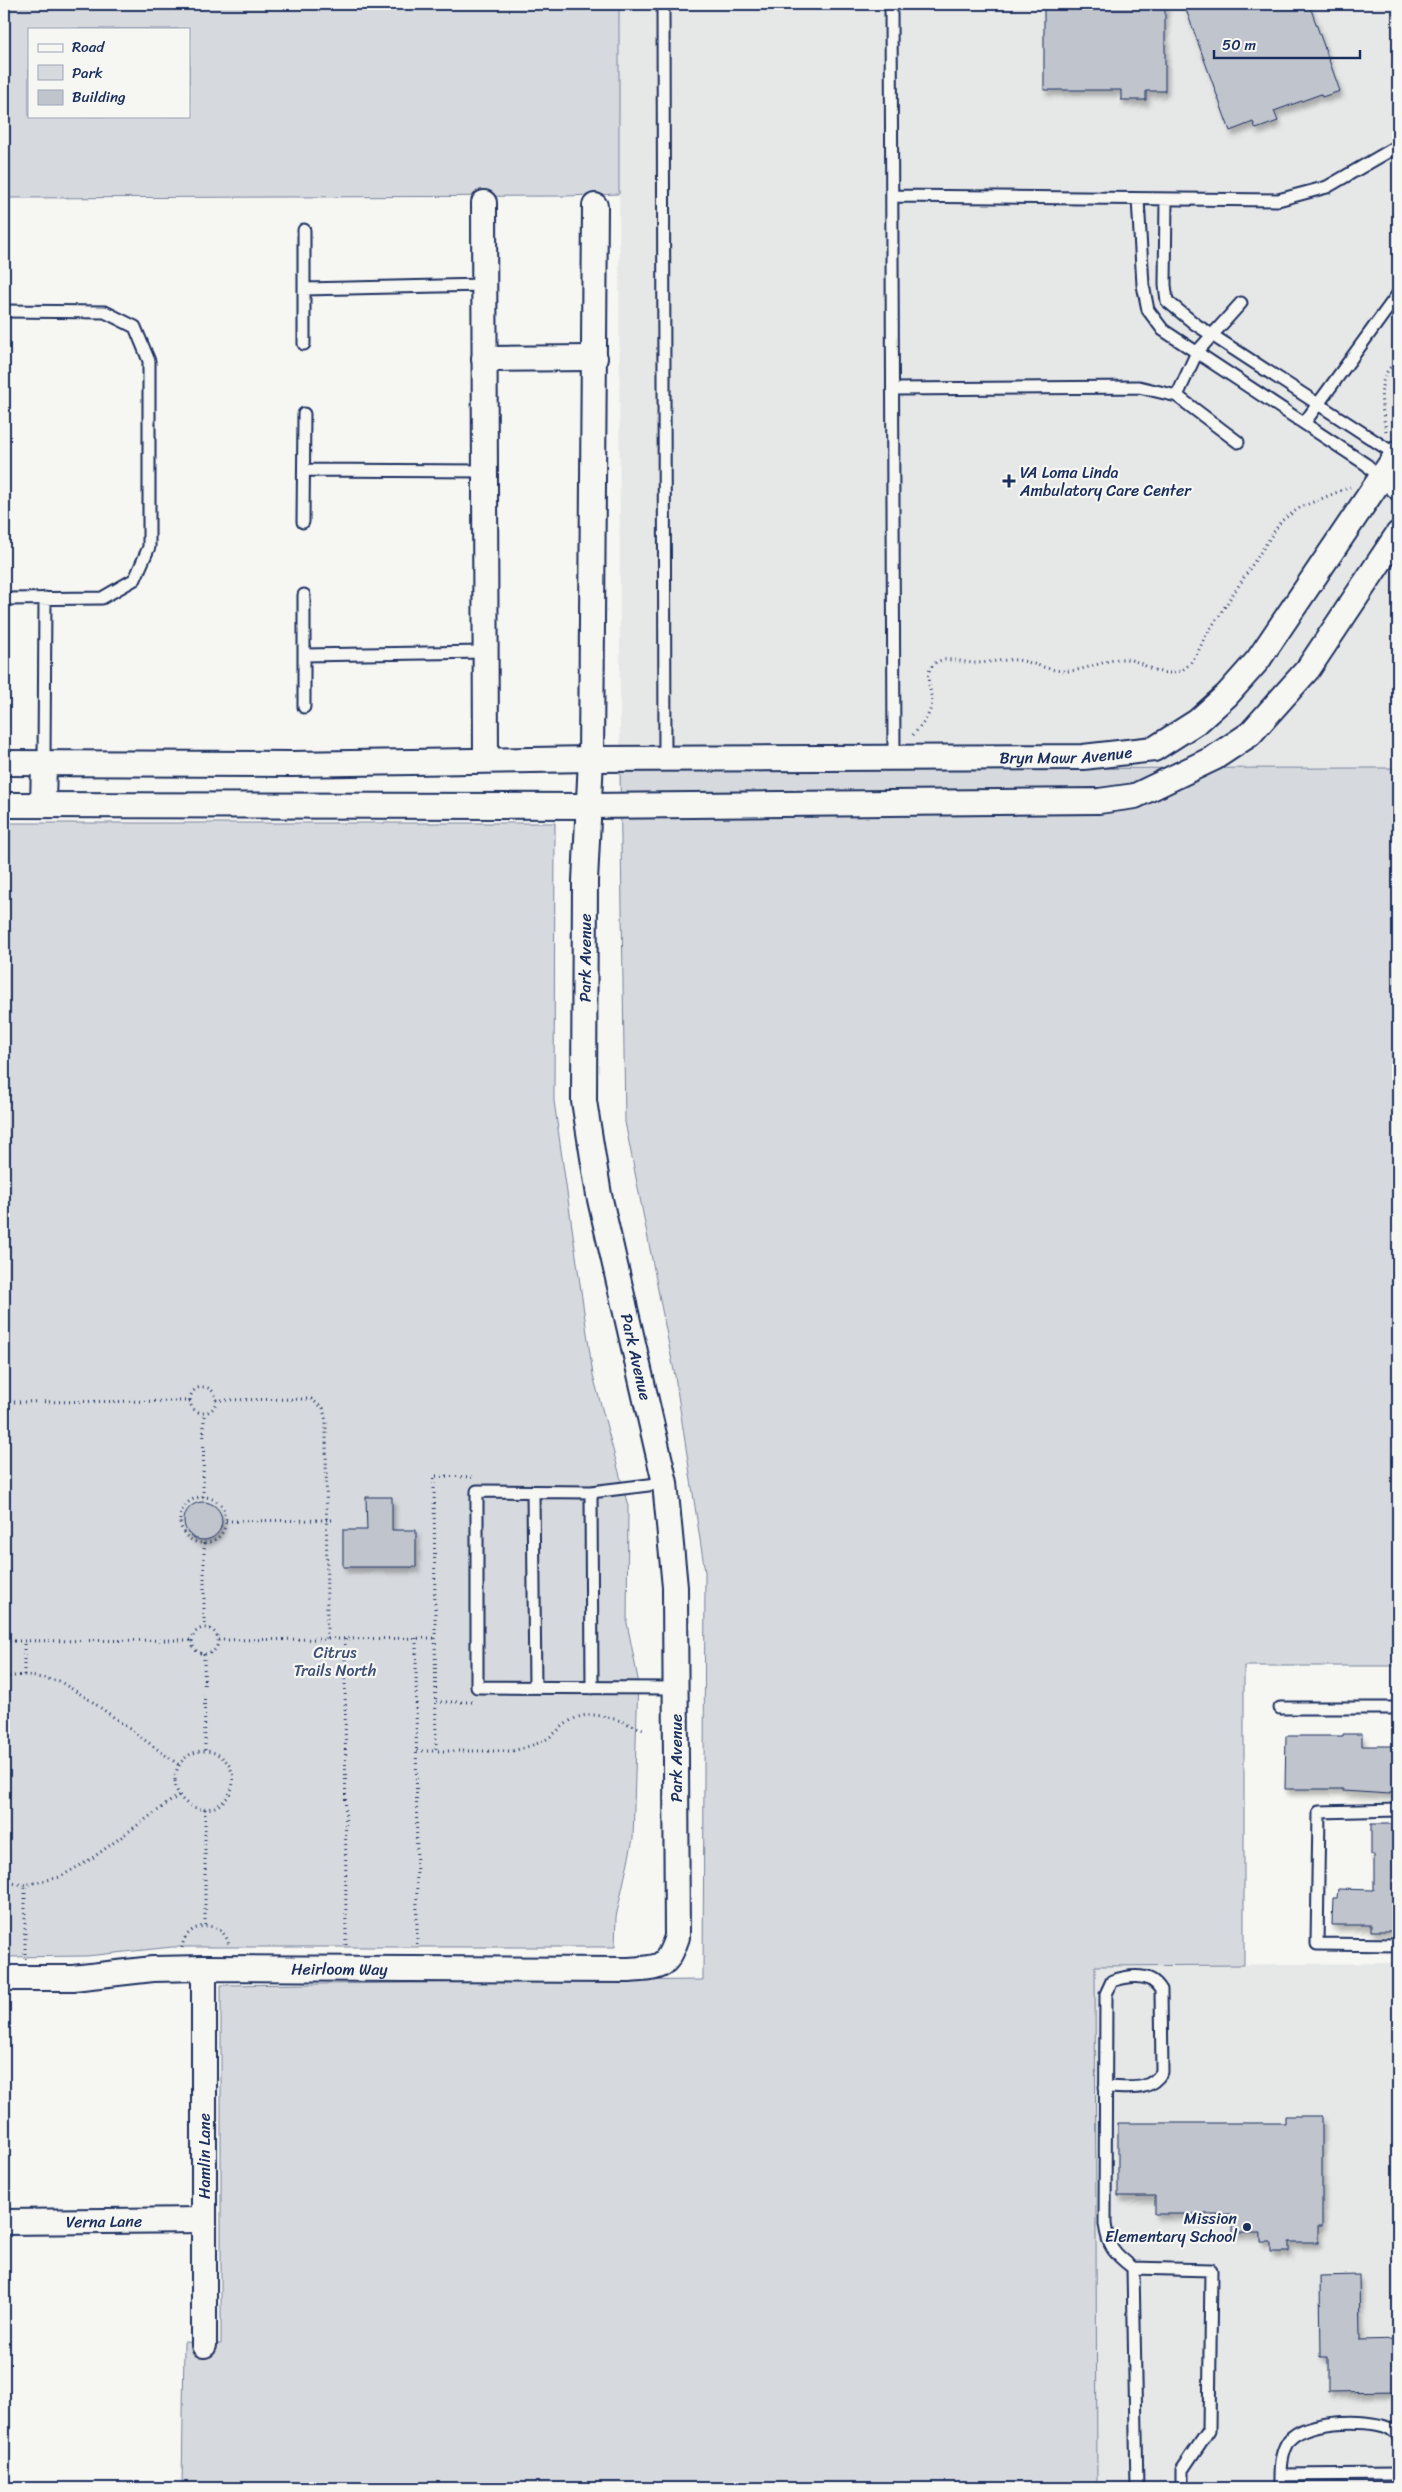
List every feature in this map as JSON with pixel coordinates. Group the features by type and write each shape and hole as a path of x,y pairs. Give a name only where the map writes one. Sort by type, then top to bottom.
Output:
{"street":[{"path":"484,203 486,760"},
{"name":"Park Avenue","path":"595,206 591,759 585,882 584,1101 599,1195 665,1483 675,1587 677,1936 670,1956"},
{"path":"484,359 595,358"},
{"name":"Bryn Mawr Avenue","path":"4,763 292,764 591,759 1083,757 1154,749 1198,722 1227,695 1258,660 1381,478 1395,450"},
{"path":"4,805 589,806 1099,802 1135,796 1214,758 1250,734 1308,669 1398,534"},
{"path":"43,805 44,763"},
{"name":"Heirloom Way","path":"4,1978 73,1978 153,1969 204,1968 628,1970 657,1968 670,1956"},
{"name":"Hamlin Lane","path":"204,1968 204,2345"},
{"name":"Verna Lane","path":"4,2222 204,2220"}],"lane":[{"path":"663,4 665,759"},
{"path":"891,4 894,757"},
{"path":"892,196 1278,200 1327,186 1398,146"},
{"path":"1138,199 1143,284 1148,310 1163,330 1306,422 1367,465 1398,496"},
{"path":"1166,199 1167,301 1180,313 1318,404 1395,450"},
{"path":"304,230 304,344"},
{"path":"304,289 484,285"},
{"path":"1306,422 1398,294"},
{"path":"1177,396 1197,352 1211,334 1241,303"},
{"path":"4,311 105,312 135,327 150,361 150,547 135,579 102,598 4,598"},
{"path":"892,389 1139,387 1177,396 1238,442"},
{"path":"303,522 304,414"},
{"path":"304,470 485,471"},
{"path":"304,595 304,708"},
{"path":"44,763 45,598"},
{"path":"304,655 485,652"},
{"path":"665,1483 591,1492 477,1491 477,1687 676,1688"},
{"path":"533,1492 535,1687"},
{"path":"591,1492 592,1688"},
{"path":"1280,1708 1398,1708"},
{"path":"1398,1810 1319,1812 1317,1944 1398,1944"},
{"path":"1106,2087 1147,2087 1156,2081 1162,2072 1162,1990 1150,1977 1124,1977 1112,1981 1106,1994 1104,2224 1107,2241 1115,2254 1133,2268 1211,2270 1209,2430 1182,2470 1182,2488"},
{"path":"1133,2268 1137,2488"},
{"path":"1280,2488 1280,2461 1287,2442 1303,2430 1319,2424 1363,2423 1389,2428 1398,2436"},
{"path":"1280,2475 1398,2474"}],"path":[{"path":"1395,450 1381,400 1385,372 1398,361"},
{"path":"913,736 926,721 932,707 928,680 930,671 935,663 944,660 974,663 1018,661 1053,670 1068,671 1083,670 1111,661 1128,660 1165,673 1182,670 1195,658 1206,637 1281,521 1301,506 1352,486"},
{"path":"203,1387 214,1392 216,1400 211,1411 204,1414 192,1408 190,1400 192,1392 203,1387"},
{"path":"4,1402 190,1400"},
{"path":"216,1400 311,1400 323,1408 326,1421 327,1640"},
{"path":"203,1498 204,1414"},
{"path":"203,1498 217,1502 225,1513 226,1521 222,1534 217,1539 204,1543 197,1542 185,1534 180,1521 190,1502 203,1498"},
{"path":"226,1521 332,1520"},
{"path":"428,1520 435,1520"},
{"path":"204,1543 204,1627"},
{"path":"204,1627 212,1630 218,1640"},
{"path":"204,1627 194,1633 191,1640 194,1648 204,1654 213,1652 218,1640"},
{"path":"416,1638 417,1949"},
{"path":"218,1640 436,1638 436,1751"},
{"path":"345,1639 346,1949"},
{"path":"4,1641 191,1640"},
{"path":"24,1641 24,1675"},
{"path":"204,1654 205,1750"},
{"path":"4,1677 24,1675 59,1682 90,1700 179,1765"},
{"path":"417,1751 512,1751 545,1740 576,1718 590,1715 606,1717 643,1729"},
{"path":"205,1750 224,1757 230,1766 233,1785 230,1795 223,1802 205,1809 190,1805 179,1795 175,1780 179,1765 190,1754 205,1750"},
{"path":"4,1882 25,1884 60,1877 90,1859 179,1795"},
{"path":"205,1809 206,1925"},
{"path":"24,1960 25,1884"},
{"path":"182,1950 183,1942 191,1930 206,1925 220,1930 229,1942 230,1950"}],"shaded area":[{"name":"VA Loma Linda Ambulatory Care Center","path":"619,4 1398,4 1398,768 620,769"},
{"name":"Mission Elementary School","path":"1398,1963 1398,2488 1097,2488 1094,1966"}],"green space":[{"path":"4,4 619,4 619,194 566,196 4,198"},
{"path":"1398,768 1398,1666 1244,1666 1244,1965 1095,1966 1097,2488 182,2488 184,2342 221,2344 221,1985 703,1980 705,1572 675,1376 625,1122 620,769"},
{"name":"Citrus Trails North","path":"4,823 555,823 554,1101 593,1375 628,1506 627,1623 638,1679 633,1839 616,1917 615,1947 172,1947 87,1956 4,1957"}],"building":[{"path":"1044,4 1165,4 1165,91 1146,91 1146,100 1121,100 1121,90 1044,90"},
{"path":"1184,4 1309,4 1340,91 1322,97 1321,94 1274,111 1278,121 1256,129 1253,122 1230,131"},
{"path":"366,1497 392,1497 392,1530 416,1530 416,1567 343,1567 343,1530 367,1530"},
{"path":"203,1502 216,1508 222,1521 216,1534 203,1540 190,1534 184,1521 190,1508"},
{"path":"1343,1734 1362,1734 1362,1746 1398,1746 1398,1792 1390,1792 1390,1794 1343,1791 1343,1789 1285,1789 1286,1736 1343,1736"},
{"path":"1371,1824 1394,1824 1394,1892 1398,1892 1398,1931 1371,1931 1371,1925 1332,1925 1333,1898 1337,1898 1338,1889 1374,1890 1374,1855 1371,1855"},
{"path":"1285,2116 1322,2116 1322,2226 1318,2226 1318,2242 1289,2242 1289,2252 1271,2252 1271,2242 1261,2242 1261,2233 1232,2233 1232,2214 1155,2214 1155,2196 1118,2196 1118,2123 1285,2123"},
{"path":"1359,2275 1360,2340 1398,2339 1398,2391 1328,2392 1328,2357 1321,2357 1320,2276"}],"place":[{"name":"VA Loma Linda Ambulatory Care Center","path":"1009,481"},
{"name":"Mission Elementary School","path":"1247,2227"}]}
